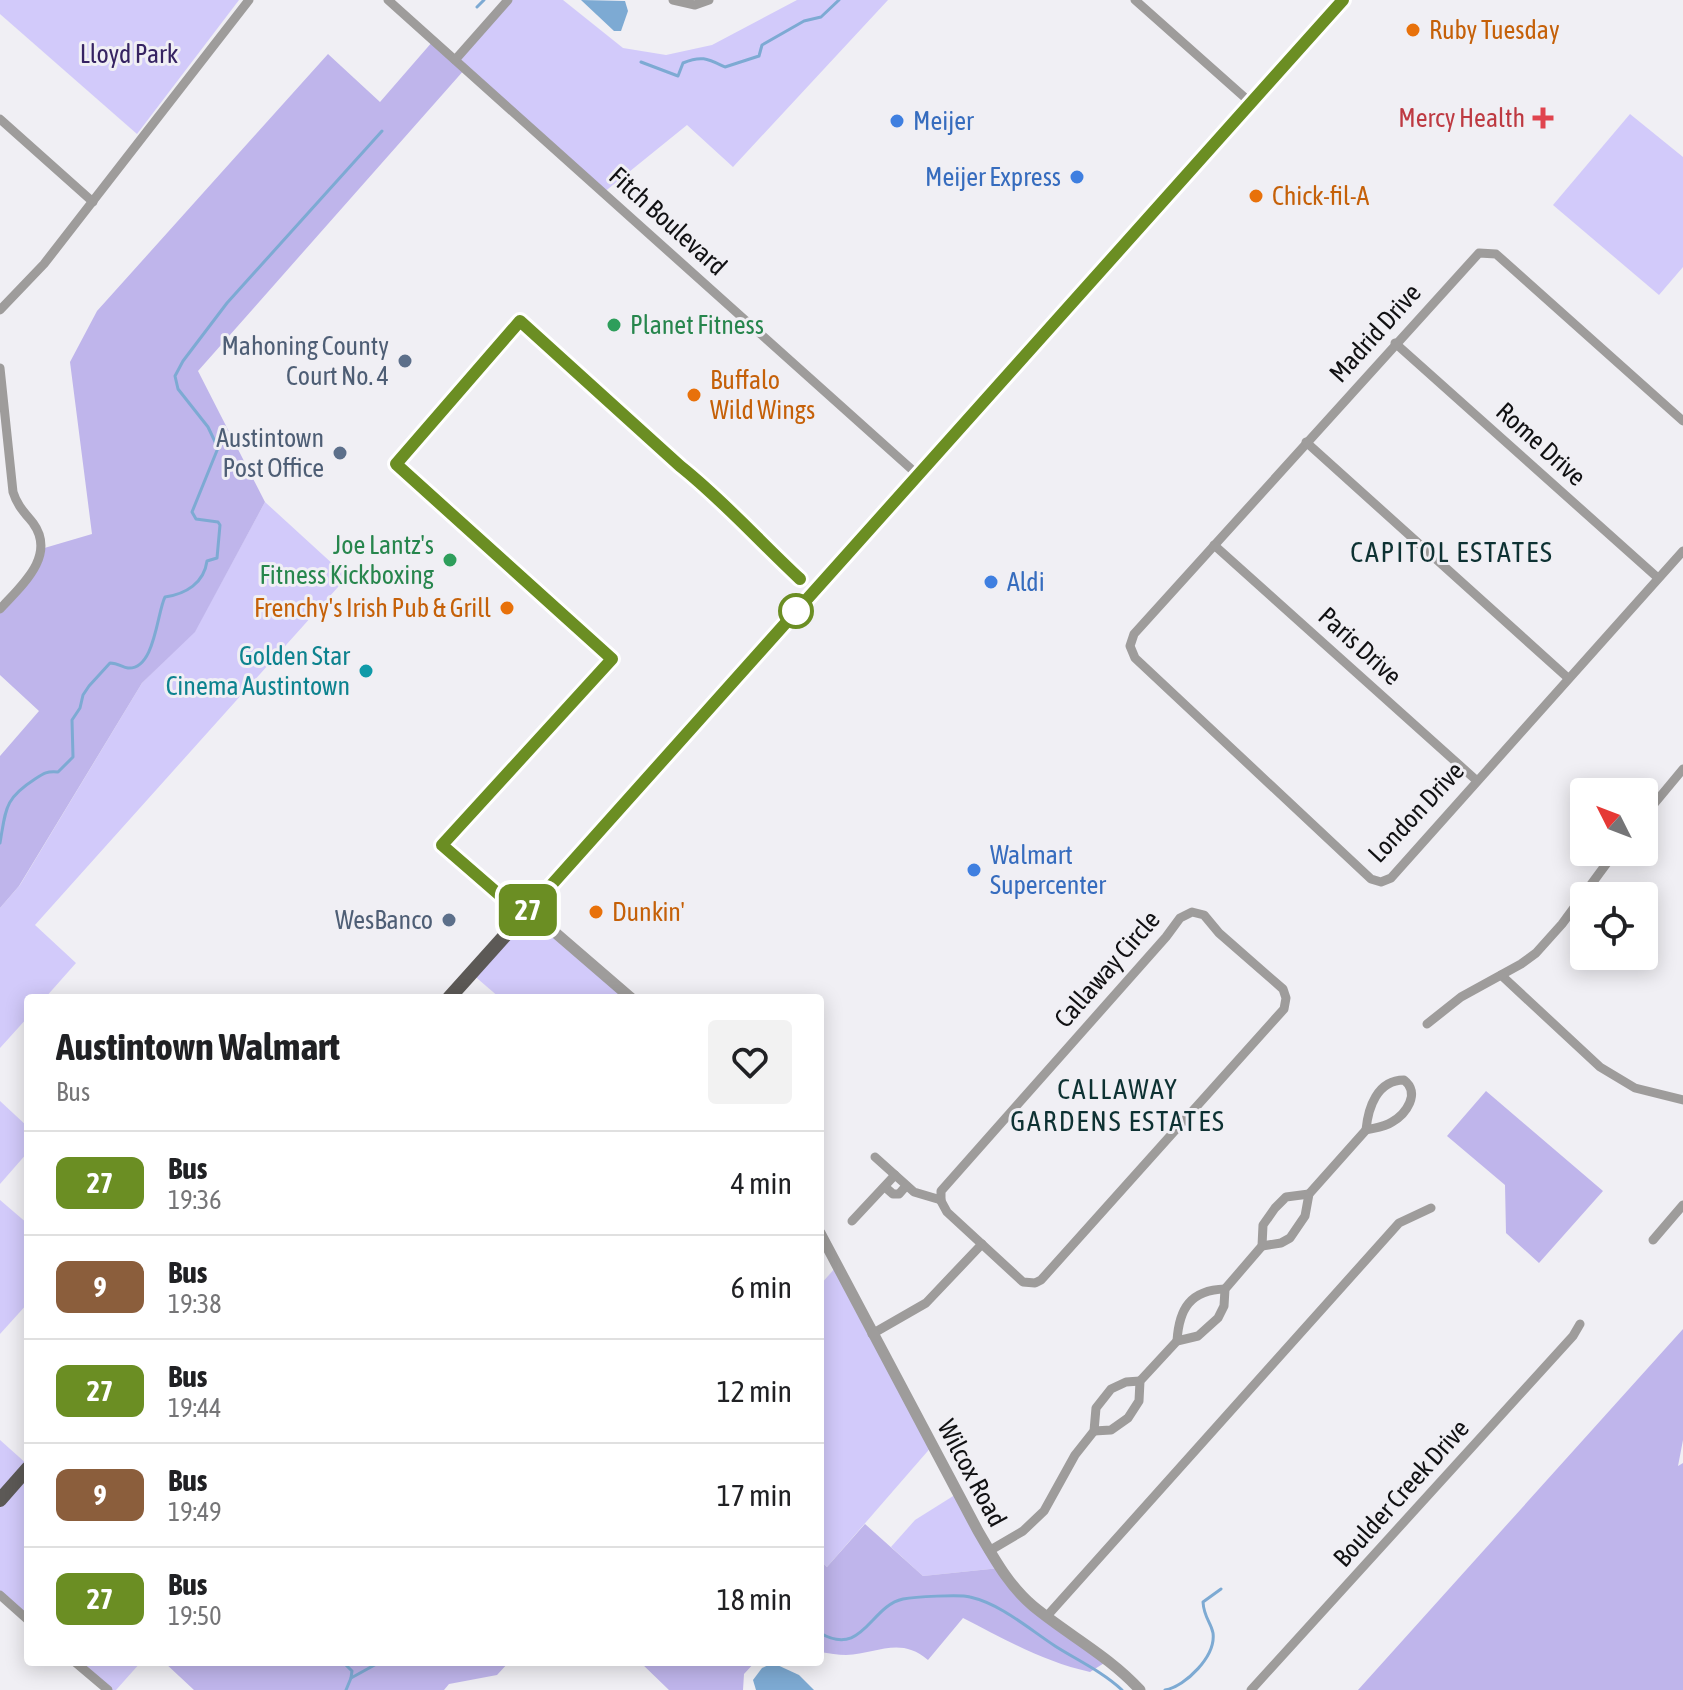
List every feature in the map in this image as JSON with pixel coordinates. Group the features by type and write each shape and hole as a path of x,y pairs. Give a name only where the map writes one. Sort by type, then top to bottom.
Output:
{"main road":[{"path":"453,994 1343,0"},
{"path":"0,1500 24,1473"}],"street":[{"path":"0,310 44,264 249,0"},
{"name":"Fitch Boulevard","path":"388,0 918,475"},
{"path":"455,60 508,0"},
{"path":"673,0 695,5 709,0"},
{"path":"1135,0 1251,103"},
{"path":"0,119 93,202"},
{"name":"Madrid Drive","path":"1130,646 1134,634 1473,256 1492,252 1683,421"},
{"name":"Rome Drive","path":"1395,343 1658,578"},
{"path":"0,368 13,492 18,506 38,532 41,549 33,572 0,609"},
{"path":"1306,442 1568,678"},
{"name":"Paris Drive","path":"1214,545 1476,780"},
{"name":"London Drive","path":"1130,646 1135,658 1376,881 1391,878 1683,551"},
{"path":"1658,799 1683,769"},
{"path":"1427,1024 1461,997 1521,964 1551,939 1605,866"},
{"path":"529,910 626,994"},
{"name":"Callaway Circle","path":"1192,912 1204,915 1219,933 1283,989 1286,998 1284,1009 1041,1280 1023,1282 947,1212 941,1200 944,1185 1184,915 1192,912"},
{"path":"1501,975 1600,1067 1635,1088 1683,1100"},
{"path":"1262,1246 1290,1238 1305,1216 1309,1194 1366,1130 1389,1124 1404,1111 1412,1098 1409,1083 1394,1081 1374,1099 1368,1111 1366,1130"},
{"path":"875,1157 906,1186 930,1199 941,1200"},
{"path":"852,1221 895,1175"},
{"path":"885,1187 893,1194 899,1194 906,1186"},
{"path":"1094,1431 1111,1430 1128,1418 1139,1401 1140,1381 1177,1341 1198,1336 1218,1318 1224,1306 1225,1289 1262,1246 1263,1225 1275,1208 1286,1197 1309,1194"},
{"path":"1653,1240 1683,1205"},
{"path":"1047,1616 1399,1223 1431,1208"},
{"name":"Wilcox Road","path":"824,1241 989,1551 1018,1591 1106,1658 1140,1690"},
{"path":"872,1334 926,1303 982,1244"},
{"path":"1177,1341 1179,1318 1199,1294 1212,1289 1225,1289"},
{"name":"Boulder Creek Drive","path":"1251,1690 1573,1336 1580,1324"},
{"path":"989,1551 1023,1531 1044,1511 1075,1455 1094,1431 1096,1408 1111,1389 1126,1382 1140,1381"},
{"path":"0,1595 24,1616"},
{"path":"80,1666 108,1690"}],"green space":[{"name":"Lloyd Park","path":"0,0 239,0 137,134 0,14"},
{"path":"508,0 563,0 623,48 666,55 712,45 797,0 888,0 733,167 687,125 603,193 455,60"},
{"path":"1630,114 1683,157 1683,267 1659,295 1553,205"},
{"path":"265,502 347,577 35,925 76,963 49,994 24,994 24,1021 0,1048 0,908 20,885 142,683 195,631"},
{"path":"529,910 626,994 495,994 471,973"},
{"path":"0,1101 24,1123 24,1157 0,1184"},
{"path":"0,1200 24,1221 24,1307 0,1334"},
{"path":"837,1266 933,1445 827,1567 824,1564 824,1281"},
{"path":"0,1440 24,1461 24,1616 0,1595"},
{"path":"958,1493 1000,1568 923,1576 891,1547 915,1520"},
{"path":"80,1666 137,1666 116,1690 108,1690"}],"shaded area":[{"path":"433,41 465,69 198,371 265,502 195,632 142,683 19,886 0,908 0,756 39,711 0,675 0,609 33,572 41,549 92,534 70,362 97,311 328,54 380,102"},
{"path":"1486,1091 1603,1191 1539,1263 1506,1233 1505,1185 1447,1136"},
{"path":"1683,1329 1683,1440 1678,1466 1683,1463 1683,1690 1358,1690"},
{"path":"865,1524 923,1576 1000,1568 1018,1591 1109,1660 1090,1672 1073,1668 1025,1649 963,1618 928,1660 908,1649 898,1648 846,1655 824,1652 824,1564 827,1567"},
{"path":"168,1666 505,1666 497,1675 449,1684 444,1690 194,1690"},
{"path":"644,1666 751,1666 744,1674 743,1690 669,1690"}],"water":[{"path":"581,0 625,1 628,11 621,31 614,31"},
{"path":"780,1666 799,1675 814,1690 756,1690 753,1680 762,1668"}],"waterway":[{"path":"477,7 484,0"},
{"path":"641,62 678,76 683,63 695,59 709,60 725,67 759,56 762,45 804,21 821,17 839,0"},
{"path":"0,843 8,806 17,793 43,774 58,772 73,757 72,720 89,686 110,663 128,668 144,660 154,639 165,597 193,586 202,575 207,561 217,558 220,525 218,522 196,519 192,512 218,448 208,427 178,389 175,376 183,361 227,303 382,131"},
{"path":"1165,1690 1182,1683 1198,1669 1210,1651 1213,1633 1203,1602 1221,1589"},
{"path":"824,1635 835,1639 856,1635 892,1603 903,1599 970,1597 1004,1611 1122,1690"},
{"path":"347,1666 352,1671 351,1678"},
{"path":"346,1690 351,1678 373,1666"}],"bus line":[{"name":"27","path":"800,579 704,485 520,321 396,464 612,659 442,845 503,898 529,910 1343,0"}],"place":[{"name":"Ruby Tuesday","path":"1413,30"},
{"name":"Mercy Health","path":"1543,118"},
{"name":"Meijer","path":"897,121"},
{"name":"Meijer Express","path":"1077,177"},
{"name":"Chick-fil-A","path":"1256,196"},
{"name":"Planet Fitness","path":"614,325"},
{"name":"Mahoning County Court No. 4","path":"405,361"},
{"name":"Buffalo Wild Wings","path":"694,395"},
{"name":"Austintown Post Office","path":"340,453"},
{"name":"Joe Lantz's Fitness Kickboxing","path":"450,560"},
{"name":"Aldi","path":"991,582"},
{"name":"Frenchy's Irish Pub & Grill","path":"507,608"},
{"name":"Golden Star Cinema Austintown","path":"366,671"},
{"name":"Walmart Supercenter","path":"974,870"},
{"name":"Dunkin'","path":"596,912"},
{"name":"WesBanco","path":"449,920"}],"district":[{"name":"CAPITOL ESTATES","path":"1452,552"},
{"name":"CALLAWAY GARDENS ESTATES","path":"1118,1105"}]}
